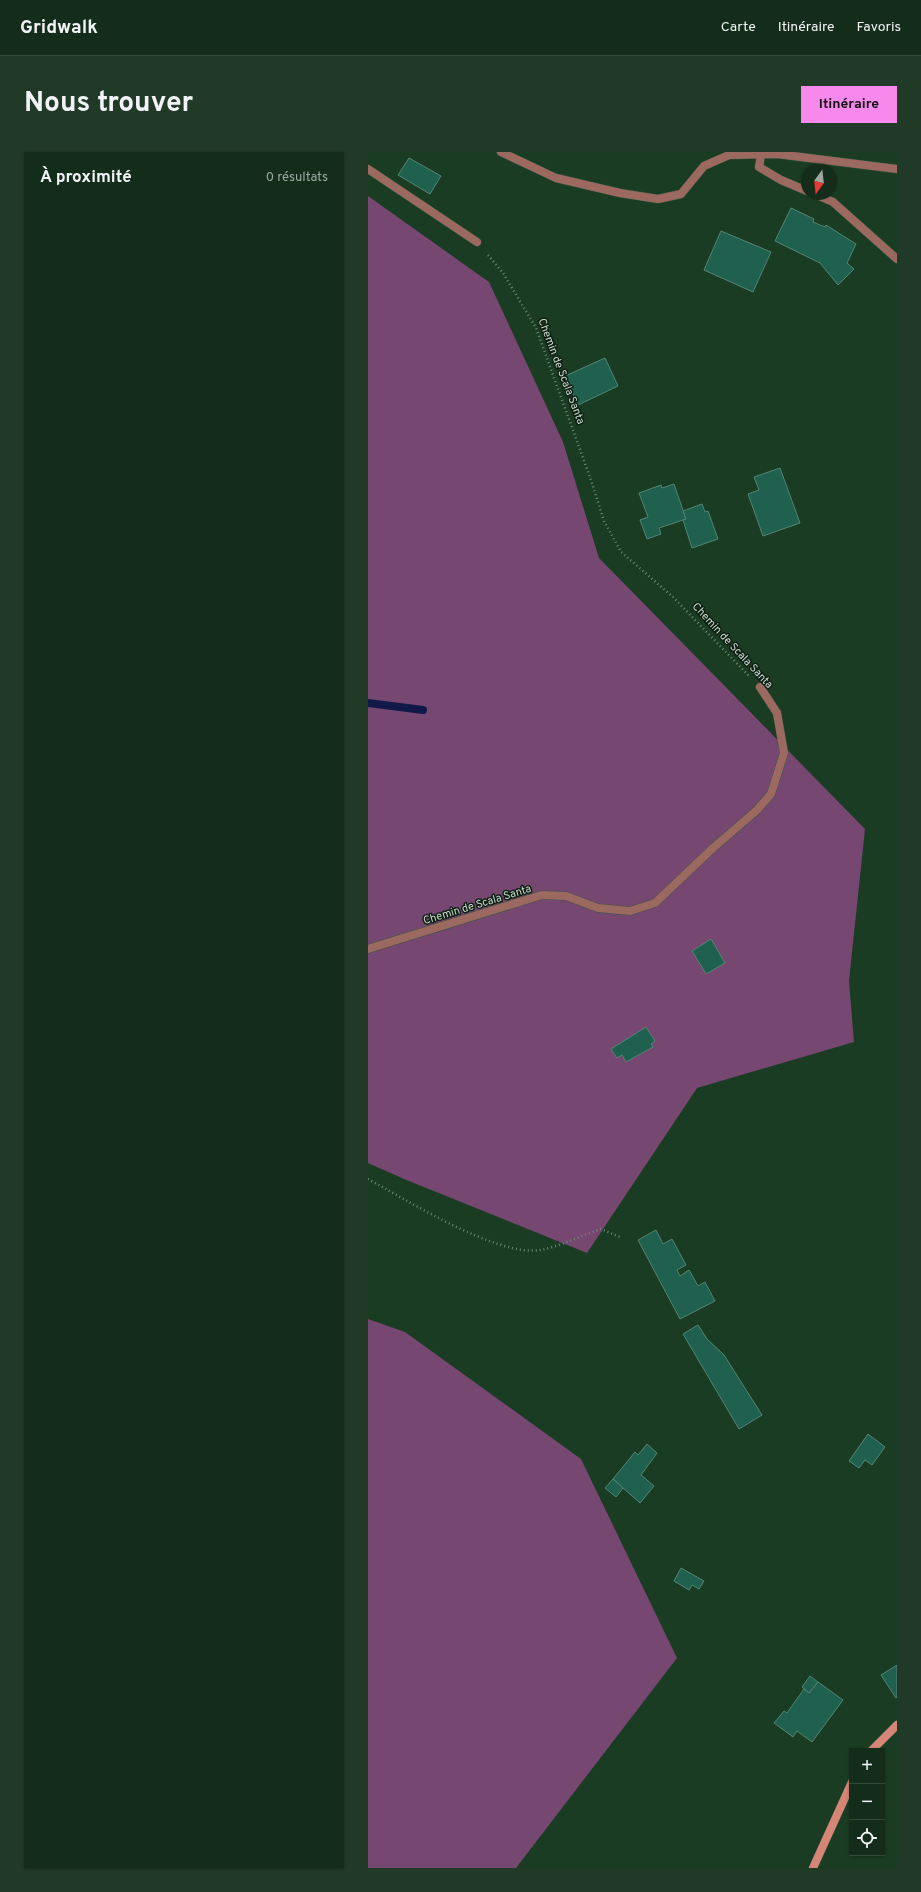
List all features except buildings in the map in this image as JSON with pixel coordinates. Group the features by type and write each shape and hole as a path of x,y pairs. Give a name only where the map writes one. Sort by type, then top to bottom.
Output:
{"main road":[{"path":"874,1748 897,1725"},
{"path":"814,1868 851,1784"}],"street":[{"path":"501,152 556,178 620,193 658,199 681,194 704,166 729,156 776,154 897,169"},
{"path":"761,155 759,167 781,180 801,188"},
{"path":"368,169 477,242"},
{"path":"828,200 833,202 897,259"},
{"name":"Chemin de Scala Santa","path":"368,949 542,895 566,896 598,908 630,911 655,902 757,810 771,794 784,753 777,713 760,688"}],"path":[{"name":"Chemin de Scala Santa","path":"477,242 503,273 536,328 591,480 604,521 621,552 673,598 760,688"},
{"path":"368,1179 467,1232 515,1249 540,1250 601,1229 620,1237"}],"shaded area":[{"path":"368,196 489,282 563,442 599,558 865,829 849,981 854,1042 697,1088 587,1253 368,1163"},
{"path":"368,1319 405,1332 581,1459 677,1658 516,1868 368,1868"}],"waterway":[{"path":"368,703 423,710"}]}
